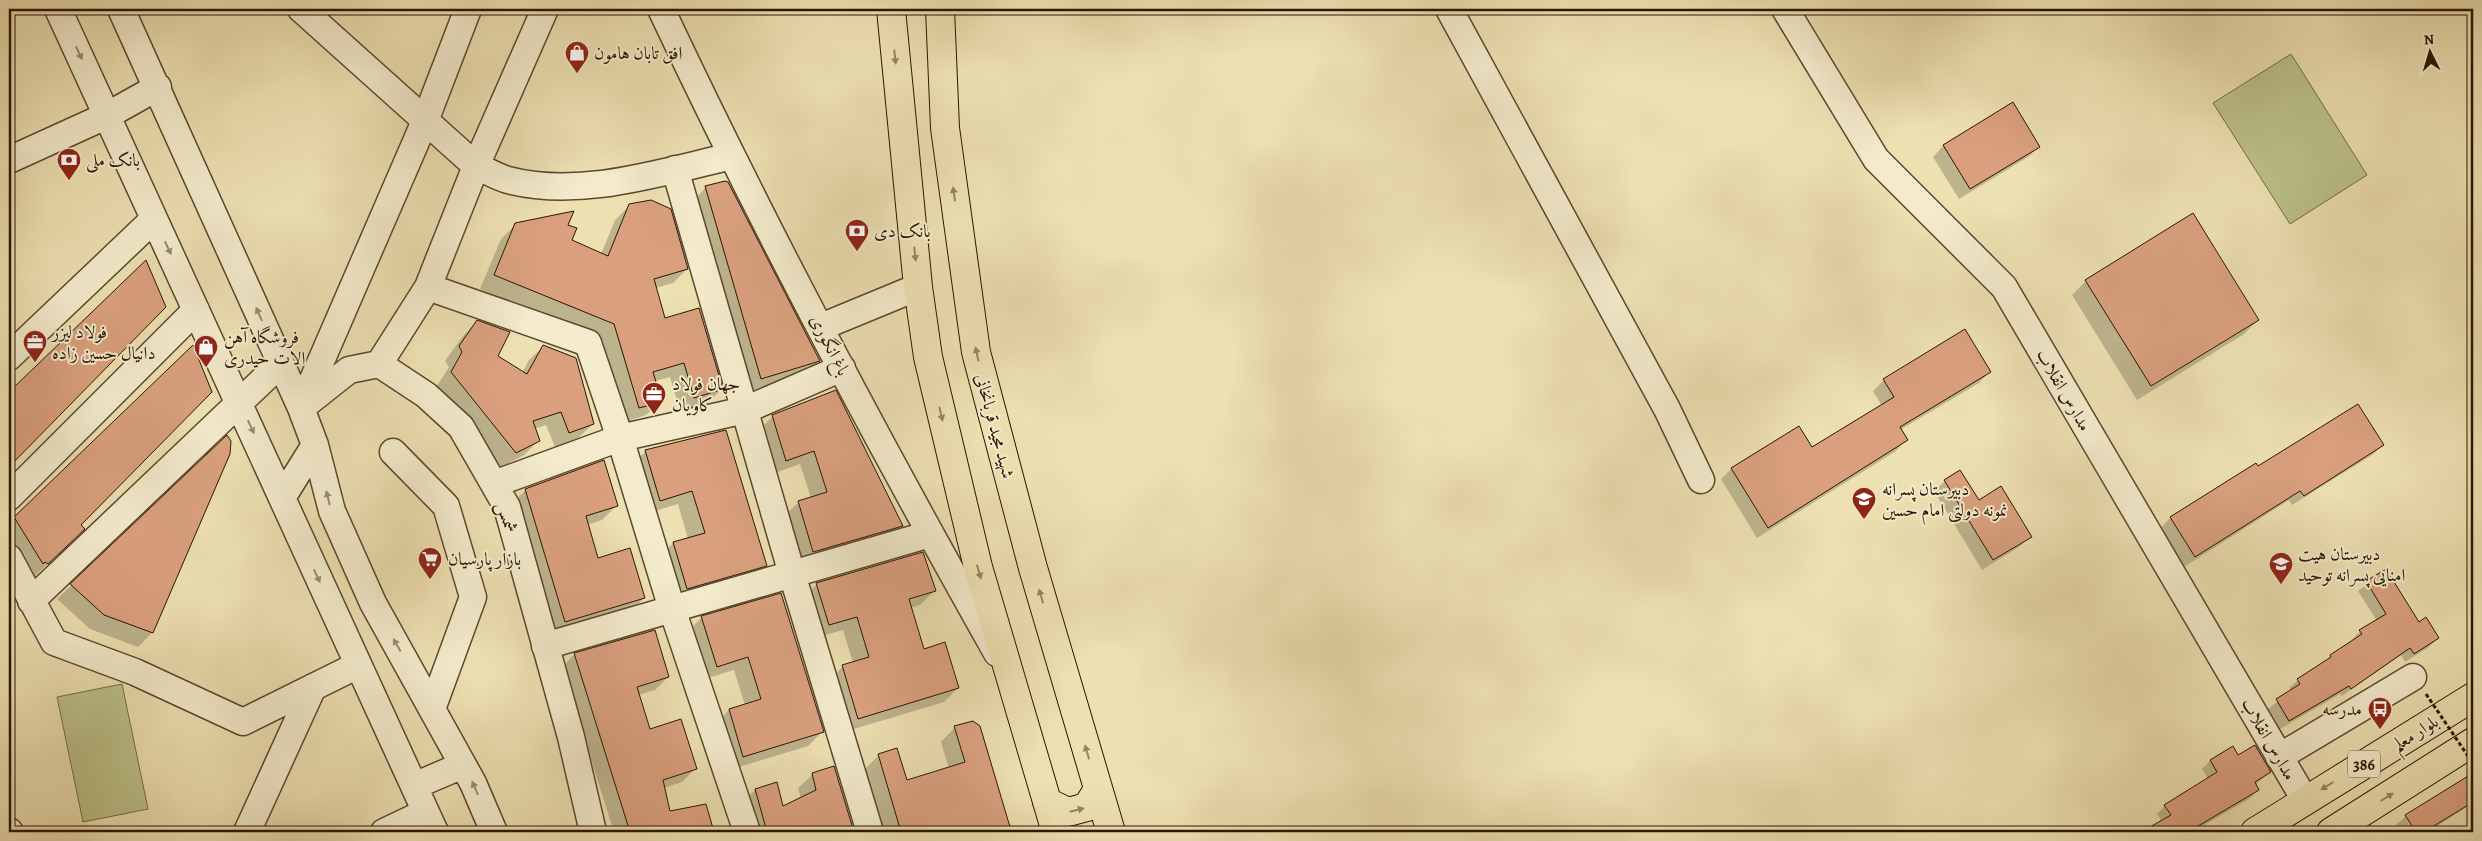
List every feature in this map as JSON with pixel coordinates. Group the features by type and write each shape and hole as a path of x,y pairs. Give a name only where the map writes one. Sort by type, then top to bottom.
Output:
{"main road":[{"path":"890,9 918,287 928,357 978,567 1056,832"},
{"name":"شهید مجید قربانخانی","path":"940,9 945,128 976,352 1033,568 1111,832"},
{"name":"بلوار معلم","path":"2255,832 2473,697"},
{"name":"386","path":"2342,829 2472,752"},
{"path":"1047,802 1068,812 1087,807 1098,789"}],"street":[{"path":"58,9 431,822 384,832"},
{"path":"122,9 301,408 315,445 332,511 374,603 463,765 494,832"},
{"path":"301,9 476,166 506,180 533,184 575,185 623,181 732,156"},
{"path":"301,408 425,122 468,9"},
{"path":"301,408 349,370 379,364 428,287 476,166 545,9"},
{"path":"643,9 686,62"},
{"name":"باغ انگوری","path":"661,9 732,156 842,368 930,534 1011,676"},
{"path":"1449,9 1667,409 1700,480"},
{"name":"مدارس انقلاب","path":"1785,9 1876,159 2004,288 2305,800"},
{"path":"9,160 108,115 158,87"},
{"path":"675,169 792,574 870,832"},
{"path":"9,356 154,219"},
{"path":"428,287 588,343 620,438 672,609 747,832"},
{"path":"821,327 918,287"},
{"path":"9,497 196,310"},
{"path":"32,601 239,401 281,363"},
{"name":"شمس","path":"379,364 426,394 461,427 506,507 594,832"},
{"path":"494,484 620,438 745,410 842,368"},
{"path":"282,498 315,445"},
{"path":"393,452 446,506 473,597 432,709"},
{"path":"545,646 930,534"},
{"path":"9,558 54,642 135,672 243,722 358,665"},
{"path":"2279,757 2420,686"},
{"path":"247,832 313,687"},
{"path":"414,786 463,765"}],"path":[{"path":"2420,686 2472,752"}],"green space":[{"path":"2291,54 2367,175 2290,224 2213,103"},
{"path":"122,684 148,809 83,822 57,697"}],"building":[{"path":"2013,102 2040,147 1970,189 1943,145"},
{"path":"728,182 820,361 761,379 705,186"},
{"path":"651,200 671,209 688,269 654,279 665,318 699,308 723,389 694,398 684,363 653,372 662,402 639,408 614,324 494,275 515,223 574,211 568,225 577,228 572,240 608,256 629,204"},
{"path":"2193,213 2259,320 2151,386 2085,280"},
{"path":"146,260 166,307 9,467 9,392"},
{"path":"477,320 510,332 498,356 527,374 543,345 576,358 594,424 569,433 561,412 533,421 540,441 516,453 451,372 462,352 459,346"},
{"path":"1965,329 1991,372 1900,427 1908,440 1768,528 1731,468 1799,426 1812,447 1894,397 1883,379"},
{"path":"193,345 212,392 81,525 85,529 48,564 45,562 43,564 14,517"},
{"path":"836,390 903,526 813,552 798,501 827,492 814,451 786,461 772,415"},
{"path":"2358,404 2384,445 2304,496 2300,491 2195,557 2170,517 2256,463 2258,466"},
{"path":"726,430 767,566 687,589 673,542 705,533 692,491 660,501 645,450"},
{"path":"227,435 231,441 230,454 153,633 104,615 70,584"},
{"path":"604,460 618,506 586,516 598,558 630,548 645,598 565,622 525,489"},
{"path":"1960,470 1979,500 2001,486 2032,537 1993,560 1944,480"},
{"path":"923,552 936,591 909,599 924,649 945,642 959,688 858,719 842,665 869,657 857,617 829,625 816,583"},
{"path":"2386,569 2419,622 2426,617 2439,638 2414,654 2410,648 2351,689 2349,686 2289,721 2276,699 2300,684 2297,679 2362,634 2359,630 2386,614 2366,581"},
{"path":"781,593 824,732 743,757 729,709 761,699 748,657 717,667 701,616"},
{"path":"655,630 669,677 637,687 650,729 681,719 697,769 663,780 670,811 706,804 714,832 630,832 574,653"},
{"path":"973,721 980,726 1010,827 991,832 901,832 878,754 897,748 907,780 965,762 954,726"},
{"path":"2255,745 2271,772 2255,782 2259,790 2188,832 2141,832 2171,815 2164,805 2217,772 2210,760 2233,746 2238,755"},
{"path":"834,766 854,832 767,832 755,789 777,782 783,806 816,790 812,773"},
{"path":"2473,773 2473,802 2424,832 2416,832 2405,815"}],"place":[{"name":"افق تابان هامون","path":"577,74"},
{"name":"بانک ملی","path":"69,181"},
{"name":"بانک دی","path":"857,252"},
{"name":"فولاد لیزر دانیال حسین زاده","path":"35,363"},
{"name":"فروشگاه آهن الات حیدری","path":"206,368"},
{"name":"جهان فولاد کاویان","path":"654,415"},
{"name":"دبیرستان پسرانه نمونه دولتی امام حسین","path":"1864,520"},
{"name":"بازار پارسیان","path":"430,580"},
{"name":"دبیرستان هیت امنایی پسرانه توحید","path":"2281,585"},
{"name":"مدرسه","path":"2380,730"}]}
